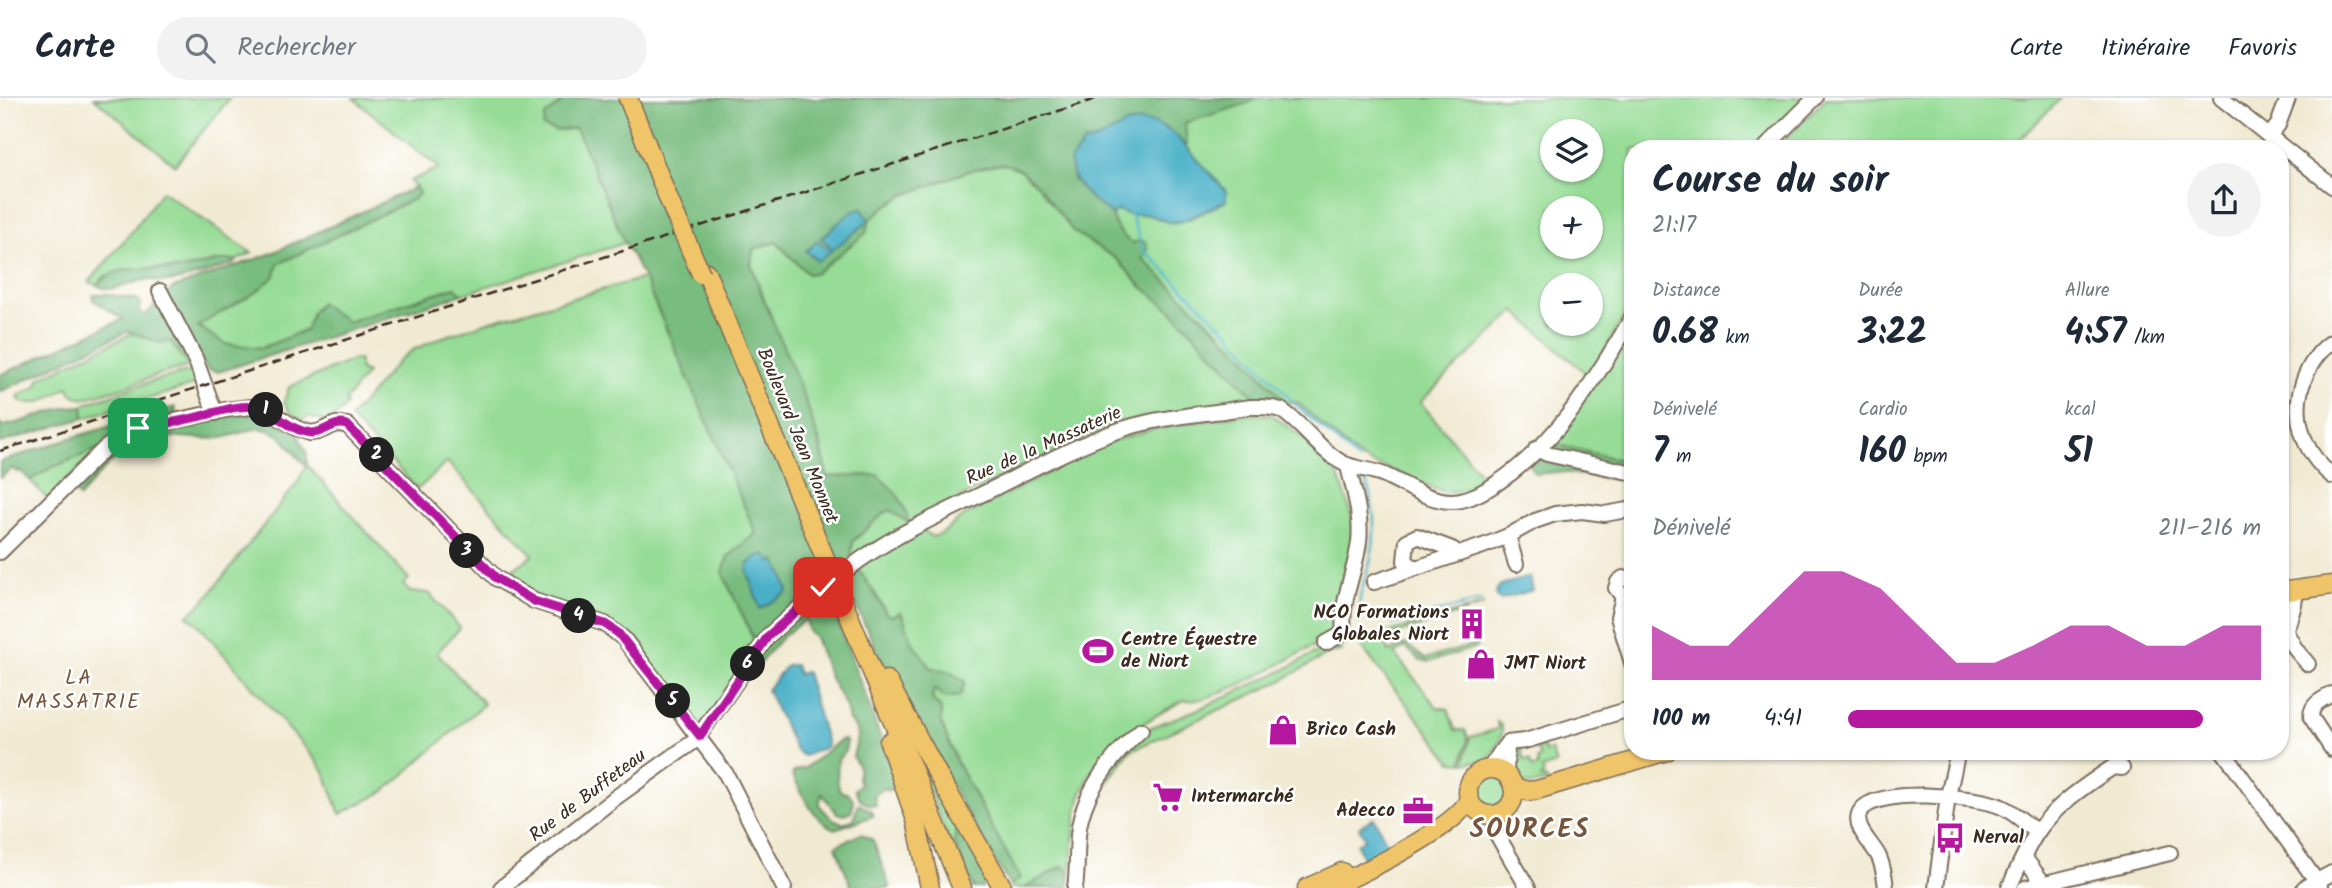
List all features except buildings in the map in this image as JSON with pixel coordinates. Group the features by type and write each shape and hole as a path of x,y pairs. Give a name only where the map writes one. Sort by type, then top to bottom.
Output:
{"main road":[{"path":"628,98 703,273"},
{"path":"634,98 674,204"},
{"name":"Boulevard Jean Monnet","path":"703,273 962,888"},
{"name":"Boulevard Jean Monnet","path":"703,273 956,888"},
{"path":"2289,591 2332,585"},
{"path":"841,597 850,605 897,699 1003,888"},
{"path":"873,689 872,698 916,820 930,888"},
{"path":"1330,888 1415,844 1495,794 1563,789 1590,775 1638,760"},
{"path":"1307,888 1346,871 1376,864"}],"street":[{"path":"1773,140 1815,98"},
{"path":"2221,98 2274,140"},
{"path":"2269,136 2278,125 2288,98"},
{"path":"2289,152 2332,186"},
{"path":"163,295 195,358 215,413"},
{"path":"1326,643 1344,633 1343,604 1359,541 1357,503 1348,466 1378,473 1442,500 1454,501 1473,496 1519,466 1565,420 1624,330"},
{"path":"2332,342 2319,353 2306,375 2299,396 2298,420 2311,453 2332,476"},
{"path":"0,552 105,448 122,435 138,428 238,407 260,408 310,433 335,424 347,425 496,578 534,601 605,624 618,633 700,736 726,774 784,888"},
{"name":"Rue de la Massaterie","path":"848,569 883,544 920,524 1124,429 1210,413 1272,407 1286,413 1333,457 1348,466"},
{"path":"1536,449 1547,454 1624,470"},
{"path":"1374,582 1508,536 1535,521 1555,514 1582,511 1605,514 1624,511"},
{"path":"1415,568 1405,561 1406,541 1417,536 1452,548 1459,554"},
{"path":"1508,536 1516,564"},
{"path":"1624,579 1618,582 1617,591 1624,594"},
{"path":"700,736 768,636 823,587"},
{"path":"2289,592 2295,601 2289,617"},
{"path":"1624,602 1618,611 1624,637"},
{"path":"2289,642 2308,664"},
{"path":"2332,694 2316,703 2311,714 2311,718 2332,748"},
{"path":"1528,888 1496,833 1495,794 1507,743 1525,741 1624,711"},
{"path":"1074,888 1079,828 1090,793 1112,759 1141,730"},
{"name":"Rue de Buffeteau","path":"501,888 615,798 700,736"},
{"path":"1936,888 1948,796 1956,760"},
{"path":"2229,760 2313,885 2332,873"},
{"path":"2009,888 2037,832 2075,793 2117,768"},
{"path":"1886,888 1878,856 1858,823 1864,806 1872,802 1919,794 1948,796 2003,807 2037,832"},
{"path":"1846,806 1860,812"},
{"path":"2025,888 2170,853"},
{"path":"1078,854 1084,888"},
{"path":"2024,857 2045,884"}],"green space":[{"path":"94,98 230,98 175,165"},
{"path":"353,98 567,98 559,104 556,131 576,128 625,243 463,294 454,287 347,322 313,311 307,330 262,348 225,344 197,326 256,292 278,264 419,193 410,181 439,168"},
{"path":"567,98 1254,98 1251,102 1185,123 1187,147 1165,127 1112,131 1099,139 1084,143 1070,161 1073,179 1089,197 1112,215 1122,234 1132,243 1142,241 1147,244 1142,258 1245,357 1282,398 1258,401 1171,310 1140,285 1118,260 1073,231 1038,186 1019,169 1009,165 998,164 971,170 904,195 883,208 869,221 866,233 816,273 808,274 776,242 753,249 751,265 804,396 827,477 877,475 902,502 908,523 890,510 880,517 853,541 850,562 819,582 755,642 723,574 727,558 756,533 576,128 556,131 543,127 545,116"},
{"path":"1254,98 1806,98 1764,140 1624,140 1624,316 1589,376 1543,336 1603,336 1603,273 1540,273 1540,333 1515,311 1420,402 1486,480 1459,491 1436,490 1426,486 1359,457 1297,402 1206,407 1115,424 909,522 915,529 932,537 943,533 962,517 1107,442 1150,430 1244,414 1272,415 1309,442 1337,473 1347,499 1353,521 1352,544 1333,621 1334,635 1236,686 1197,700 1184,700 1135,729 1106,754 1085,785 1077,812 1070,873 1063,866 1024,888 1011,888 1020,878 958,765 941,723 941,709 932,699 934,689 950,672 931,668 913,643 901,612 892,616 886,614 876,595 850,562 853,541 890,510 897,515 877,475 827,477 822,448 751,265 753,249 776,242 808,274 883,207 904,195 971,170 998,164 1009,165 1019,169 1038,186 1073,231 1118,260 1140,285 1171,310 1258,400 1281,398 1245,357 1141,257 1142,241 1132,243 1116,227 1113,220 1112,215 1117,210 1148,215 1167,222 1182,221 1226,201 1187,147 1184,123 1251,102"},
{"path":"1826,98 2061,98 2019,140 1785,140"},
{"path":"416,187 419,194 414,199 278,264 275,276 256,292 198,326 225,344 262,348 306,330 313,311 320,303 348,322 455,287 463,294 218,372 208,370 197,352 195,364 189,366 170,341 160,343 128,331 0,392 0,375 123,319 93,300 93,295 106,294 139,300 141,304 138,309 144,316 173,288 270,254"},
{"path":"162,191 252,253 237,260 199,266 178,269 151,268 105,276 97,285 89,282 134,229"},
{"path":"237,260 210,272 175,281 145,280 109,289 97,285 115,272 181,269"},
{"path":"644,278 756,533 727,558 723,574 755,642 703,727 631,639 545,600 503,577 533,555 447,462 418,489 350,418 400,359 413,350 491,321"},
{"path":"133,333 170,341 189,366 83,399 72,394 69,387 40,402 20,401 18,396 36,387 40,378"},
{"path":"1624,338 1624,461 1558,445 1549,446"},
{"path":"352,360 359,360 360,370 367,373 345,401 347,404 338,415 330,420 308,416 302,420 290,412 284,402 289,387"},
{"path":"196,370 200,383 84,418 83,406 88,403 159,379"},
{"path":"2289,401 2293,427 2289,428"},
{"path":"83,406 84,418 0,443 0,423 3,426 13,424 62,409"},
{"path":"175,407 176,412 170,415 249,409 297,432 307,454 307,465 278,435 260,429 220,438 177,437 145,442 132,447 110,463 79,497 72,489 103,447 53,467 30,480 21,471 16,472 13,468 0,478 0,462"},
{"path":"1558,445 1624,461 1624,480 1558,472 1535,474 1528,463 1544,459 1549,446"},
{"path":"103,446 47,499 30,480 53,467"},
{"path":"307,465 409,579 403,585 410,592 429,593 460,628 437,653 484,704 385,791 340,814 325,773 314,758 197,623 187,616 205,600 297,483"},
{"path":"857,567 886,614 892,616 901,612 913,643 931,668 950,672 965,682 960,696 945,698 934,689 932,699 941,709 941,723 958,765 1020,878 1010,886 896,691 843,578"},
{"path":"826,589 895,777 892,788 887,791 882,787 881,791 874,795 876,805 862,801 855,789 861,783 858,780 859,767 853,757 858,735 829,676 815,637 809,632 806,619 782,637 749,676 747,669 761,648"},
{"path":"1484,605 1385,638 1389,652 1406,644 1425,659 1477,644 1478,647 1428,662 1420,660 1405,647 1395,654 1437,707 1448,709 1455,730 1465,730 1468,738 1462,763 1452,762 1357,641"},
{"path":"1336,641 1341,651 1330,653 1281,681 1130,751 1107,783 1105,782 1114,766 1146,729 1199,709 1284,670"},
{"path":"896,706 961,829 954,842 974,888 968,888"},
{"path":"1497,722 1502,726 1496,749 1487,760 1464,763 1470,737 1498,729"},
{"path":"842,739 846,741 846,747 838,759 837,780 840,791 849,794 853,799 852,811 843,815 837,813 822,794 819,805 831,818 844,824 854,819 858,804 872,811 873,816 835,829 814,813 792,774 805,768"},
{"path":"1543,746 1545,752 1551,750 1556,764 1542,769 1544,773 1541,778 1548,781 1533,785 1525,783 1513,769 1513,757 1521,748 1524,761 1529,760 1533,768 1538,766 1537,759 1540,758 1537,749 1531,750"},
{"path":"1491,775 1502,780 1507,791 1502,802 1491,807 1480,802 1475,791 1480,780"},
{"path":"961,829 989,875 984,879 983,888 974,888 954,842 956,830"},
{"path":"861,834 873,840 890,888 852,888 836,847"},
{"path":"1063,866 1070,873 1068,888 1024,888"}],"water":[{"path":"1141,121 1155,123 1174,133 1226,191 1226,201 1185,220 1168,222 1146,214 1129,215 1117,210 1112,215 1084,192 1074,178 1070,161 1084,143 1099,139 1126,124"},
{"path":"862,208 869,221 818,261 806,251 818,241 828,249 831,247 821,238 850,213"},
{"path":"765,554 771,562 775,560 788,592 760,609 747,570 753,559"},
{"path":"1530,577 1533,590 1500,600 1497,598 1496,591 1500,585"},
{"path":"789,665 795,665 798,674 806,672 827,744 826,747 804,756 796,751 767,690"},
{"path":"1374,818 1388,845 1385,846 1387,849 1364,861 1357,844 1365,839 1359,827"}],"waterway":[{"path":"1131,214 1144,252 1230,334 1295,404 1359,461"},
{"path":"1360,623 1360,598 1374,537 1371,497 1365,477"},
{"path":"1392,624 1481,601"}],"railway":[{"path":"0,451 1099,98"}],"place":[{"name":"NCO Formations Globales Niort","path":"1472,624"},
{"name":"Centre Équestre de Niort","path":"1098,651"},
{"name":"JMT Niort","path":"1481,664"},
{"name":"Brico Cash","path":"1283,730"},
{"name":"Intermarché","path":"1168,797"},
{"name":"Adecco","path":"1418,811"},
{"name":"Nerval","path":"1950,838"}],"district":[{"name":"LA MASSATRIE","path":"79,690"},
{"name":"SOURCES","path":"1530,830"}],"route":[{"path":"138,428 238,407 269,411 296,428 310,433 335,424 347,425 496,578 534,601 605,624 618,633 700,736 757,649 792,613 823,587"}]}
